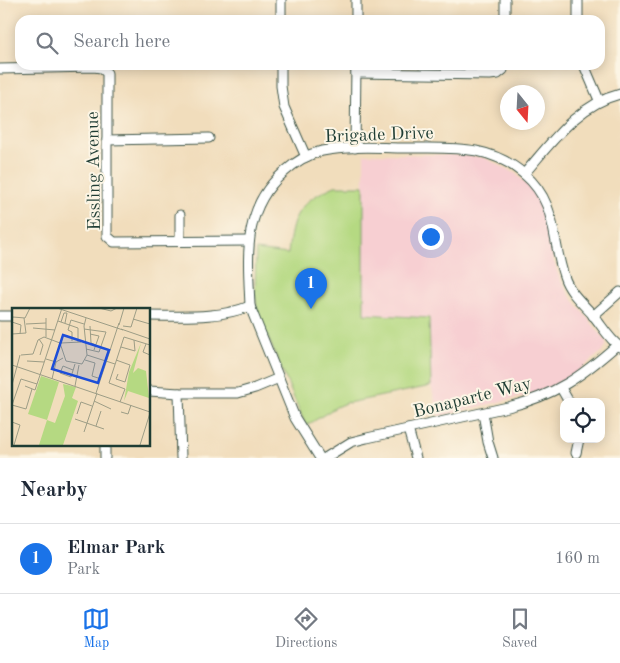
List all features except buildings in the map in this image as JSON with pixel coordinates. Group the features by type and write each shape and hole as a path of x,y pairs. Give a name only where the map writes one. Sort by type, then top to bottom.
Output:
{"street":[{"path":"281,0 281,15"},
{"path":"356,0 356,15"},
{"path":"505,0 505,15"},
{"path":"578,0 578,15"},
{"name":"Essling Avenue","path":"0,69 15,69"},
{"name":"Essling Avenue","path":"103,70 107,73 108,79 108,236 114,242 249,241"},
{"path":"281,70 284,107 306,157"},
{"path":"355,148 356,70"},
{"path":"444,70 498,74 503,70"},
{"path":"586,70 599,100"},
{"path":"524,174 572,120 599,100 620,94"},
{"path":"107,140 209,138"},
{"name":"Brigade Drive","path":"320,458 295,418 250,306 249,241 258,204 265,192 285,171 306,157 320,152 355,148 471,149 494,155 524,174 538,190 547,204 553,220 557,249 565,279 579,301 619,346"},
{"path":"180,216 180,241"},
{"path":"593,316 620,292"},
{"path":"150,316 208,316 224,314 250,306"},
{"name":"Bonaparte Way","path":"325,458 351,442 528,402 561,388 619,346"},
{"path":"150,392 238,393 279,378"},
{"path":"561,388 567,398"},
{"path":"179,393 180,458"},
{"path":"482,413 493,458"},
{"path":"408,429 416,458"},
{"path":"576,453 578,443"}],"shaded area":[{"path":"364,154 466,155 485,158 515,173 534,192 546,215 553,259 560,279 571,297 606,341 603,351 576,373 550,387 525,396 439,416 431,386 429,318 364,314"}],"green space":[{"path":"335,186 364,186 364,314 429,318 431,386 348,402 336,407 306,426 258,314 255,293 256,250 288,254 292,229 299,211 313,198"}],"place":[{"name":"Elmar Park","path":"311,309"}]}
